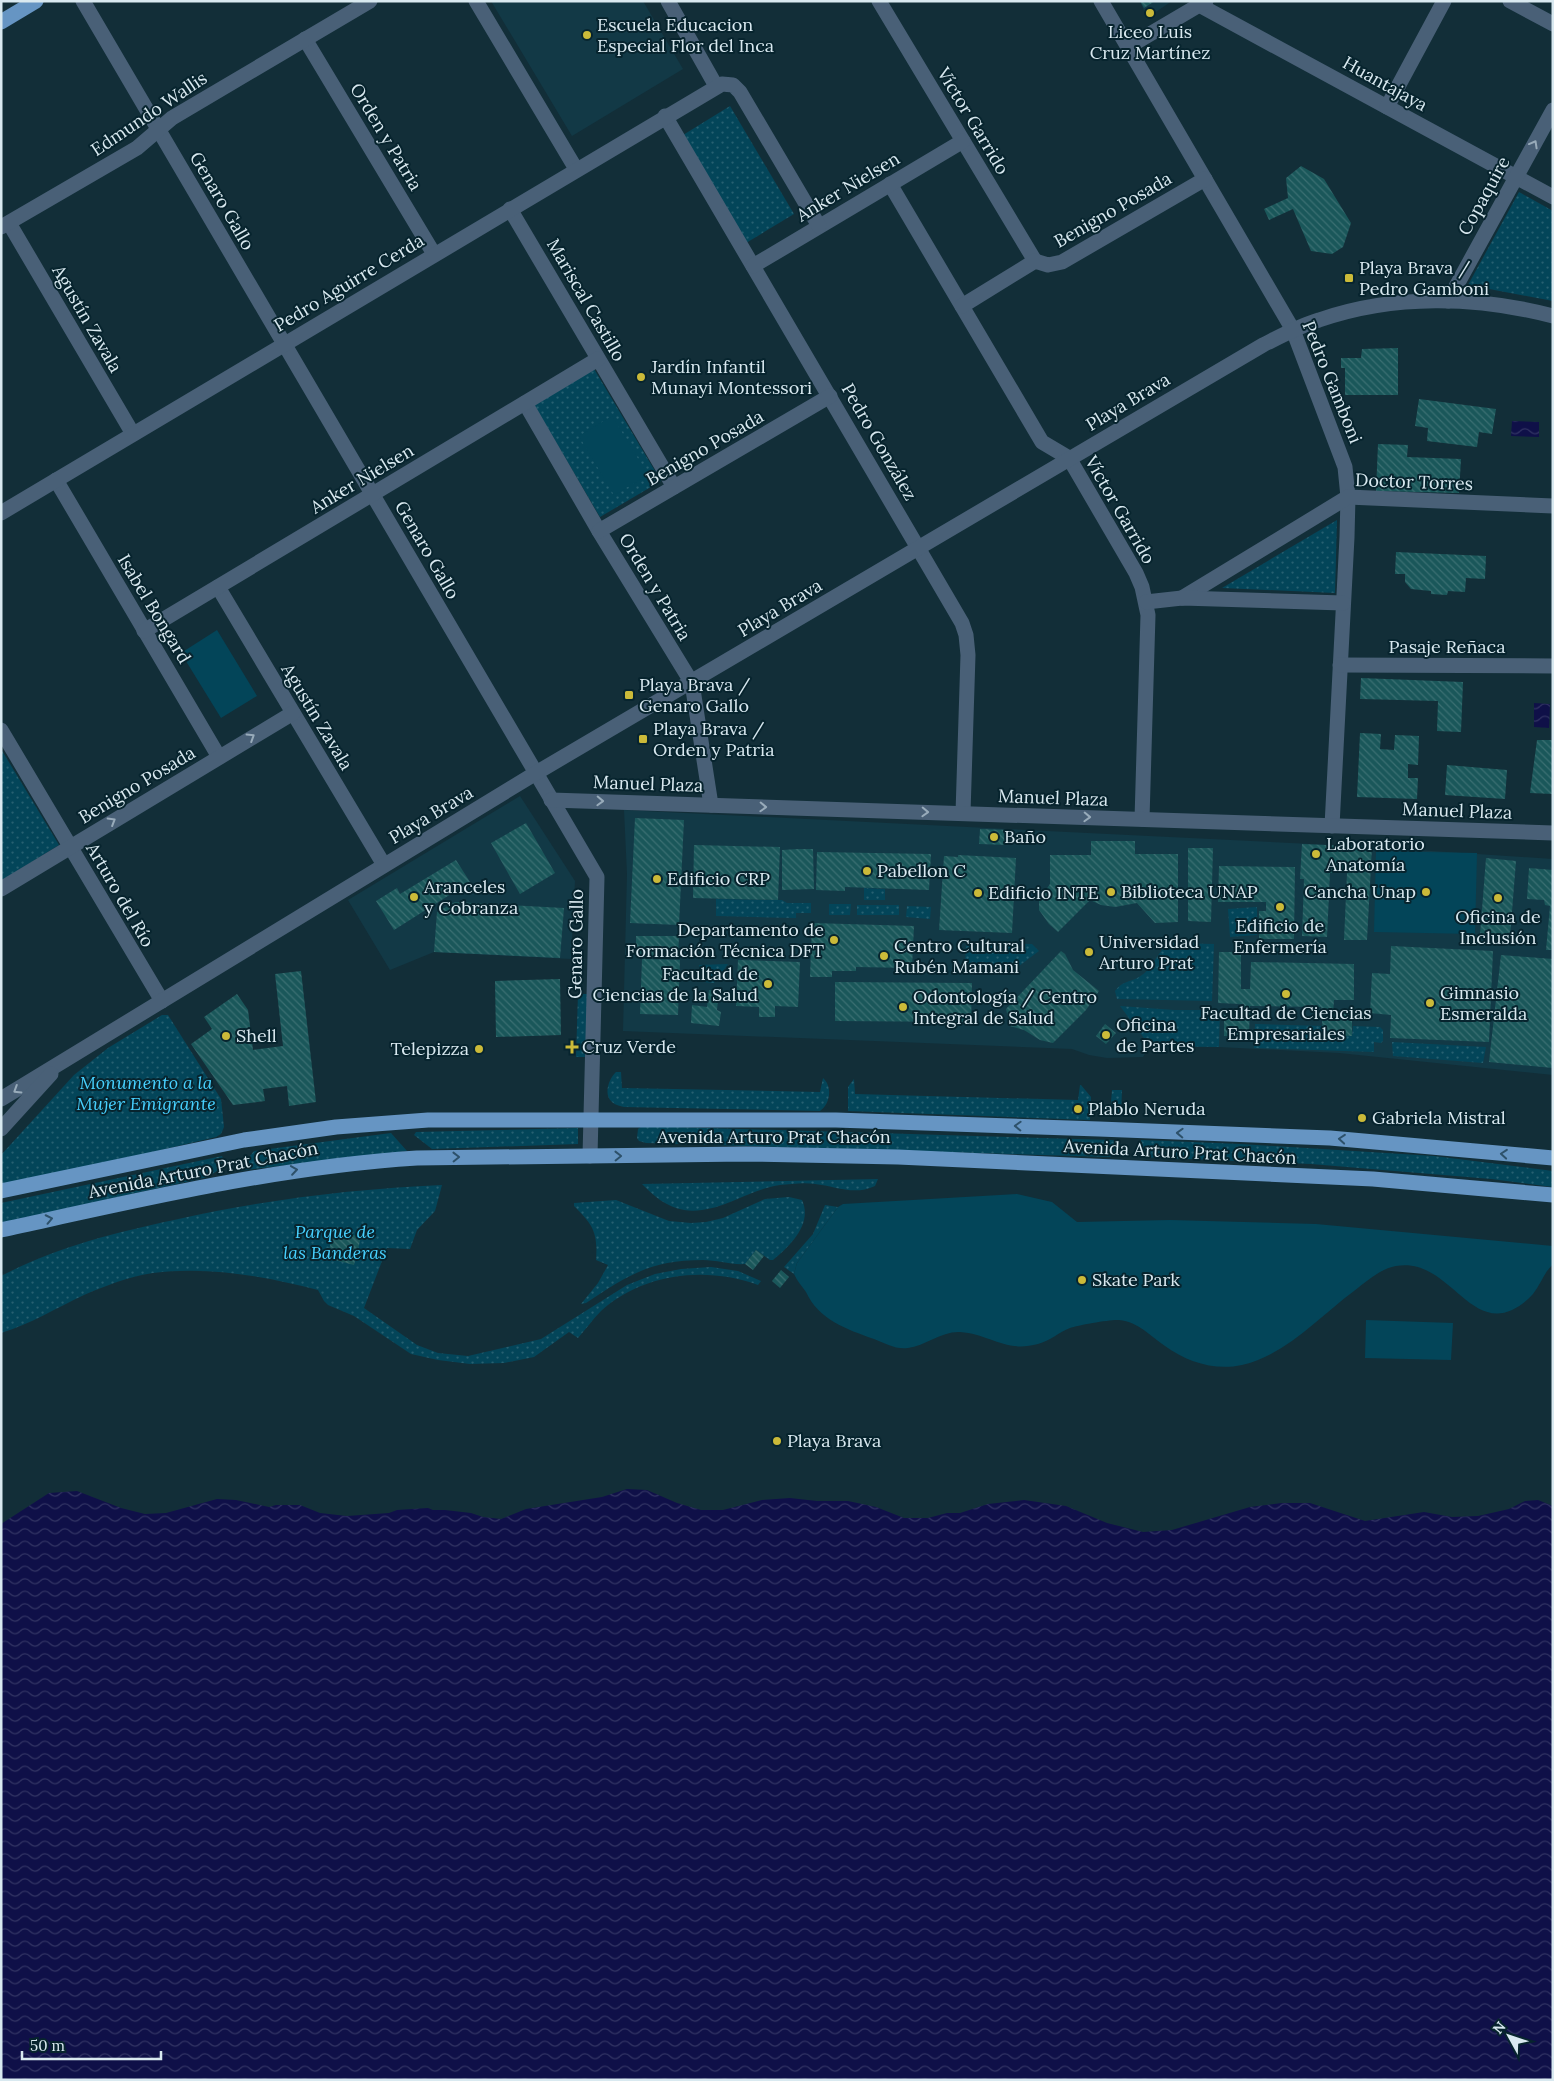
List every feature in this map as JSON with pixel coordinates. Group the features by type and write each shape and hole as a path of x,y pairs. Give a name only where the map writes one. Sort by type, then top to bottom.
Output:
{"main road":[{"path":"1,22 36,1"},
{"name":"Avenida Arturo Prat Chacón","path":"1,1191 244,1140 336,1127 428,1120 836,1120 1099,1128 1330,1138 1553,1158"},
{"name":"Avenida Arturo Prat Chacón","path":"1,1230 212,1184 336,1165 416,1158 746,1154 898,1157 1373,1179 1553,1195"}],"street":[{"name":"Genaro Gallo","path":"83,1 597,877 590,1156"},
{"name":"Edmundo Wallis","path":"5,225 137,148 172,118 370,1"},
{"path":"476,1 576,169"},
{"path":"668,1 716,86 733,85 740,92 819,226"},
{"name":"Pedro Gamboni","path":"1101,1 1293,330 1345,466 1348,497 1332,826"},
{"path":"1387,107 1444,1"},
{"path":"1510,1 1553,24"},
{"name":"Víctor Garrido","path":"880,2 1035,261"},
{"path":"1128,47 1203,3"},
{"name":"Huantajaya","path":"1203,3 1387,107 1553,197"},
{"name":"Orden y Patria","path":"305,39 434,254"},
{"name":"Pedro Aguirre Cerda","path":"1,513 716,86"},
{"name":"Copaquire","path":"1448,301 1553,110"},
{"name":"Pedro González","path":"665,116 962,623 968,645 963,813"},
{"name":"Anker Nielsen","path":"753,266 963,141"},
{"name":"Benigno Posada","path":"1035,261 1048,265 1062,262 1205,179"},
{"name":"Víctor Garrido","path":"890,184 1042,442 1069,458 1128,558 1142,587 1146,602 1148,629 1142,819"},
{"name":"Mariscal Castillo","path":"510,209 674,488"},
{"name":"Agustín Zavala","path":"5,225 133,434"},
{"path":"962,306 1035,261"},
{"name":"Playa Brava","path":"1,1099 536,773 1232,362 1293,330 1317,320 1366,306 1415,301 1448,301 1510,307 1553,316"},
{"name":"Anker Nielsen","path":"144,631 598,359"},
{"name":"Benigno Posada","path":"599,531 830,396"},
{"name":"Orden y Patria","path":"525,403 599,531 692,682 711,805"},
{"name":"Isabel Bongard","path":"56,480 219,757"},
{"name":"Doctor Torres","path":"1182,598 1348,497 1553,506"},
{"name":"Agustín Zavala","path":"218,587 384,866"},
{"path":"1146,602 1182,598 1343,603"},
{"name":"Pasaje Reñaca","path":"1340,665 1553,666"},
{"name":"Benigno Posada","path":"1,889 293,713"},
{"name":"Arturo del Río","path":"1,730 162,1001"},
{"name":"Manuel Plaza","path":"551,800 1553,833"},
{"name":"Playa Brava","path":"1,1129 62,1062"}],"shaded area":[{"name":"Escuela Educacion Especial Flor del Inca","path":"491,1 643,1 683,69 572,136"},
{"name":"Liceo Luis Cruz Martínez","path":"1140,1 1172,1 1147,18"},
{"path":"520,796 575,881 571,959 434,952 390,970 348,900"},
{"name":"Universidad Arturo Prat","path":"624,810 1372,847 1553,859 1553,1075 1339,1053 1219,1047 1150,1046 1143,1057 1107,1058 1089,1055 1072,1049 623,1031 627,874"}],"green space":[{"path":"730,106 794,214 746,243 683,135"},
{"path":"1519,192 1553,211 1553,301 1468,285"},
{"path":"594,369 661,481 600,517 534,405"},
{"path":"612,416 648,475 614,495 579,436"},
{"path":"1337,520 1335,593 1222,588"},
{"path":"217,630 257,696 221,718 181,653"},
{"path":"1,749 59,845 1,881"},
{"name":"Cancha Unap","path":"1376,851 1477,853 1475,934 1374,932"},
{"path":"864,888 885,889 885,900 864,900"},
{"path":"716,899 782,900 787,903 811,903 811,913 796,913 796,918 716,916"},
{"path":"829,904 851,904 850,915 829,915"},
{"path":"857,905 899,905 899,915 857,915"},
{"path":"907,906 931,907 930,919 906,917"},
{"path":"1257,907 1257,935 1230,937 1228,909"},
{"path":"966,943 1032,944 1039,951 1015,969 965,968"},
{"path":"1168,943 1214,944 1212,1001 1117,999 1115,991 1123,983 1144,974"},
{"path":"728,964 714,983 703,982 699,965"},
{"path":"578,994 590,994 587,1057 576,1057"},
{"path":"1120,1006 1174,1010 1220,1010 1219,1047 1150,1046"},
{"name":"Monumento a la Mujer Emigrante","path":"162,1015 168,1015 221,1099 224,1127 221,1134 216,1137 64,1173 1,1185 1,1155 74,1075 108,1048"},
{"path":"1255,1024 1324,1026 1324,1035 1352,1036 1353,1026 1380,1027 1383,1030 1383,1041 1381,1043 1374,1042 1374,1052 1254,1048"},
{"path":"1392,1042 1486,1047 1483,1063 1393,1056"},
{"path":"616,1072 621,1072 622,1088 820,1092 823,1078 828,1086 829,1095 826,1104 820,1111 624,1107 613,1103 609,1099 607,1091 609,1082"},
{"path":"854,1079 855,1094 1078,1100 1081,1085 1091,1097 1090,1120 848,1111 848,1087"},
{"path":"1112,1090 1122,1090 1121,1114 1110,1114"},
{"path":"642,1126 1112,1140 1116,1141 1119,1145 1116,1154 1109,1157 646,1143 639,1141 637,1138 638,1129"},
{"path":"578,1128 578,1144 432,1149 414,1135 416,1132"},
{"path":"391,1133 407,1151 238,1171 254,1151"},
{"path":"1141,1140 1434,1156 1553,1171 1553,1187 1491,1179 1311,1164 1140,1157"},
{"path":"222,1156 224,1160 217,1171 208,1177 1,1223 1,1203"},
{"path":"878,1179 875,1186 860,1190 845,1190 811,1183 768,1187 721,1205 697,1211 678,1209 666,1204 642,1184"},
{"name":"Parque de las Banderas","path":"442,1185 435,1211 417,1230 410,1249 387,1248 364,1308 417,1345 438,1353 468,1356 541,1339 627,1285 655,1274 681,1269 711,1267 738,1271 761,1281 758,1285 738,1279 697,1275 655,1281 636,1288 618,1298 601,1311 578,1338 569,1332 534,1357 504,1363 470,1364 411,1354 354,1316 328,1305 318,1290 277,1280 215,1272 174,1271 144,1274 84,1295 33,1320 1,1333 1,1276 64,1249 129,1230 274,1201 374,1189"},
{"name":"Skate Park","path":"1017,1194 1052,1202 1077,1222 1170,1220 1316,1224 1553,1246 1553,1264 1528,1299 1512,1310 1496,1313 1482,1310 1429,1272 1414,1266 1396,1266 1369,1279 1288,1344 1258,1360 1232,1367 1212,1366 1192,1361 1174,1352 1138,1326 1119,1320 1074,1327 1042,1343 1026,1346 1007,1345 971,1333 953,1332 914,1347 895,1347 853,1331 826,1317 812,1302 794,1274 797,1263 838,1207 843,1204"},
{"path":"789,1197 802,1200 805,1209 802,1226 793,1241 773,1260 770,1260 756,1250 745,1264 703,1260 654,1266 628,1277 586,1303 581,1304 598,1283 608,1265 596,1260 596,1242 593,1230 574,1206 574,1203 616,1200 669,1221 691,1223 723,1218 765,1199"},
{"path":"825,1205 838,1207 797,1263 794,1274 784,1267 813,1234"},
{"path":"1366,1320 1453,1323 1451,1360 1365,1358"}],"water":[{"path":"1512,421 1539,422 1539,437 1511,436"},
{"path":"1534,703 1550,704 1549,728 1534,727"},
{"path":"627,1489 647,1490 677,1503 701,1510 723,1510 762,1500 790,1498 817,1501 848,1501 876,1507 904,1518 928,1518 947,1513 960,1513 988,1504 1024,1500 1066,1506 1107,1523 1143,1532 1172,1530 1250,1507 1282,1503 1310,1503 1365,1521 1424,1512 1452,1517 1478,1516 1509,1509 1525,1501 1538,1500 1553,1506 1553,2080 1,2080 1,1524 49,1493 77,1491 121,1508 145,1514 166,1513 217,1499 236,1500 269,1507 276,1505 300,1505 320,1513 347,1516 428,1508 501,1519 526,1509 602,1497"}],"building":[{"path":"1140,1 1155,1 1144,8"},
{"path":"1301,166 1324,179 1351,223 1343,247 1332,254 1311,251 1293,209 1269,220 1264,209 1288,198 1286,178"},
{"path":"1398,348 1398,395 1345,395 1345,368 1341,368 1341,358 1361,358 1362,349"},
{"path":"1419,399 1496,409 1492,434 1479,432 1477,447 1427,441 1428,428 1415,426"},
{"path":"1378,444 1408,445 1407,457 1461,459 1459,493 1376,491"},
{"path":"1396,552 1486,556 1485,579 1466,578 1465,592 1448,591 1447,595 1431,594 1431,591 1411,589 1405,582 1405,574 1395,574"},
{"path":"1361,678 1463,682 1461,732 1437,731 1438,701 1360,699"},
{"path":"1360,733 1381,734 1380,749 1394,750 1395,735 1419,736 1418,765 1408,764 1408,778 1418,778 1417,799 1357,797"},
{"path":"1537,740 1553,740 1553,794 1530,793"},
{"path":"1447,765 1507,770 1505,799 1445,795"},
{"name":"Edificio CRP","path":"635,818 684,820 679,925 630,923"},
{"path":"526,823 555,873 520,894 491,843"},
{"name":"Baño","path":"980,829 1009,830 1008,845 979,844"},
{"name":"Biblioteca UNAP","path":"1091,841 1135,841 1135,854 1178,854 1178,922 1155,923 1137,903 1115,907 1101,905 1090,900 1058,932 1049,924 1039,910 1039,900 1050,884 1050,855 1091,855"},
{"path":"1302,844 1372,847 1367,940 1344,940 1347,873 1330,873 1327,937 1302,936 1304,879 1300,879"},
{"path":"694,845 780,847 778,900 693,898"},
{"path":"1188,848 1213,848 1211,922 1188,921"},
{"path":"813,849 814,889 782,890 782,850"},
{"name":"Pabellon C","path":"817,852 931,854 929,890 845,887 845,891 816,890"},
{"name":"Edificio INTE","path":"958,855 1016,858 1012,933 939,930 944,856 958,857"},
{"name":"Oficina de Inclusión","path":"1486,858 1516,861 1510,937 1480,935"},
{"name":"Aranceles y Cobranza","path":"456,860 470,882 394,930 376,901 397,888 400,894"},
{"name":"Edificio de Enfermería","path":"1219,866 1295,867 1294,939 1259,939 1259,911 1266,911 1266,902 1218,902"},
{"path":"1529,868 1553,870 1553,950 1546,950 1550,906 1545,905 1544,900 1527,899"},
{"path":"455,902 564,908 560,958 434,952 437,912"},
{"path":"812,923 914,926 912,968 856,967 856,971 832,971 832,977 810,977"},
{"path":"636,936 679,936 678,956 636,956"},
{"name":"Gimnasio Esmeralda","path":"1391,946 1493,951 1489,1042 1390,1038 1391,1015 1370,1013 1372,973 1390,974"},
{"path":"1061,951 1065,954 1073,970 1099,991 1086,1010 1053,1043 1040,1040 1024,1030 1010,1026 1006,1009"},
{"name":"Facultad de Ciencias Empresariales","path":"1219,952 1241,952 1241,989 1250,989 1251,962 1354,964 1354,1000 1334,1000 1333,1014 1352,1014 1352,1036 1323,1035 1321,1007 1250,1006 1249,1036 1224,1036 1224,1015 1241,1016 1241,1004 1218,1003"},
{"path":"1501,955 1553,959 1553,1068 1489,1062"},
{"path":"642,959 680,960 678,1015 640,1014"},
{"name":"Facultad de Ciencias de la Salud","path":"738,960 800,962 798,1007 775,1006 775,1017 759,1017 759,1007 736,1006"},
{"name":"Shell","path":"301,971 316,1102 289,1106 287,1086 263,1089 265,1101 233,1105 191,1044 212,1029 204,1017 237,994 248,1010 253,1050 283,1046 275,974"},
{"path":"560,979 561,1035 496,1037 495,981"},
{"name":"Odontología / Centro Integral de Salud","path":"835,982 972,983 971,1022 835,1021"},
{"path":"709,990 719,990 717,1010 721,1012 719,1026 691,1023 692,1005 707,1007"},
{"name":"Oficina de Partes","path":"1105,1024 1116,1033 1106,1044 1096,1036"},
{"path":"334,1230 361,1237 354,1265 327,1258"},
{"path":"756,1250 764,1256 753,1270 745,1264"},
{"path":"781,1270 789,1277 780,1288 772,1281"}],"place":[{"name":"Liceo Luis Cruz Martínez","path":"1150,13"},
{"name":"Escuela Educacion Especial Flor del Inca","path":"587,35"},
{"name":"Playa Brava / Pedro Gamboni","path":"1349,278"},
{"name":"Jardín Infantil Munayi Montessori","path":"641,377"},
{"name":"Playa Brava / Genaro Gallo","path":"629,695"},
{"name":"Playa Brava / Orden y Patria","path":"643,739"},
{"name":"Baño","path":"994,837"},
{"name":"Laboratorio Anatomía","path":"1316,854"},
{"name":"Pabellon C","path":"867,871"},
{"name":"Edificio CRP","path":"657,879"},
{"name":"Biblioteca UNAP","path":"1111,892"},
{"name":"Cancha Unap","path":"1426,892"},
{"name":"Edificio INTE","path":"978,893"},
{"name":"Aranceles y Cobranza","path":"414,897"},
{"name":"Oficina de Inclusión","path":"1498,898"},
{"name":"Edificio de Enfermería","path":"1280,907"},
{"name":"Departamento de Formación Técnica DFT","path":"834,940"},
{"name":"Universidad Arturo Prat","path":"1089,952"},
{"name":"Centro Cultural Rubén Mamani","path":"884,956"},
{"name":"Facultad de Ciencias de la Salud","path":"768,984"},
{"name":"Facultad de Ciencias Empresariales","path":"1286,994"},
{"name":"Gimnasio Esmeralda","path":"1430,1003"},
{"name":"Odontología / Centro Integral de Salud","path":"903,1007"},
{"name":"Oficina de Partes","path":"1106,1035"},
{"name":"Shell","path":"226,1036"},
{"name":"Cruz Verde","path":"572,1047"},
{"name":"Telepizza","path":"479,1049"},
{"name":"Plablo Neruda","path":"1078,1109"},
{"name":"Gabriela Mistral","path":"1362,1118"},
{"name":"Skate Park","path":"1082,1280"},
{"name":"Playa Brava","path":"777,1441"}]}
